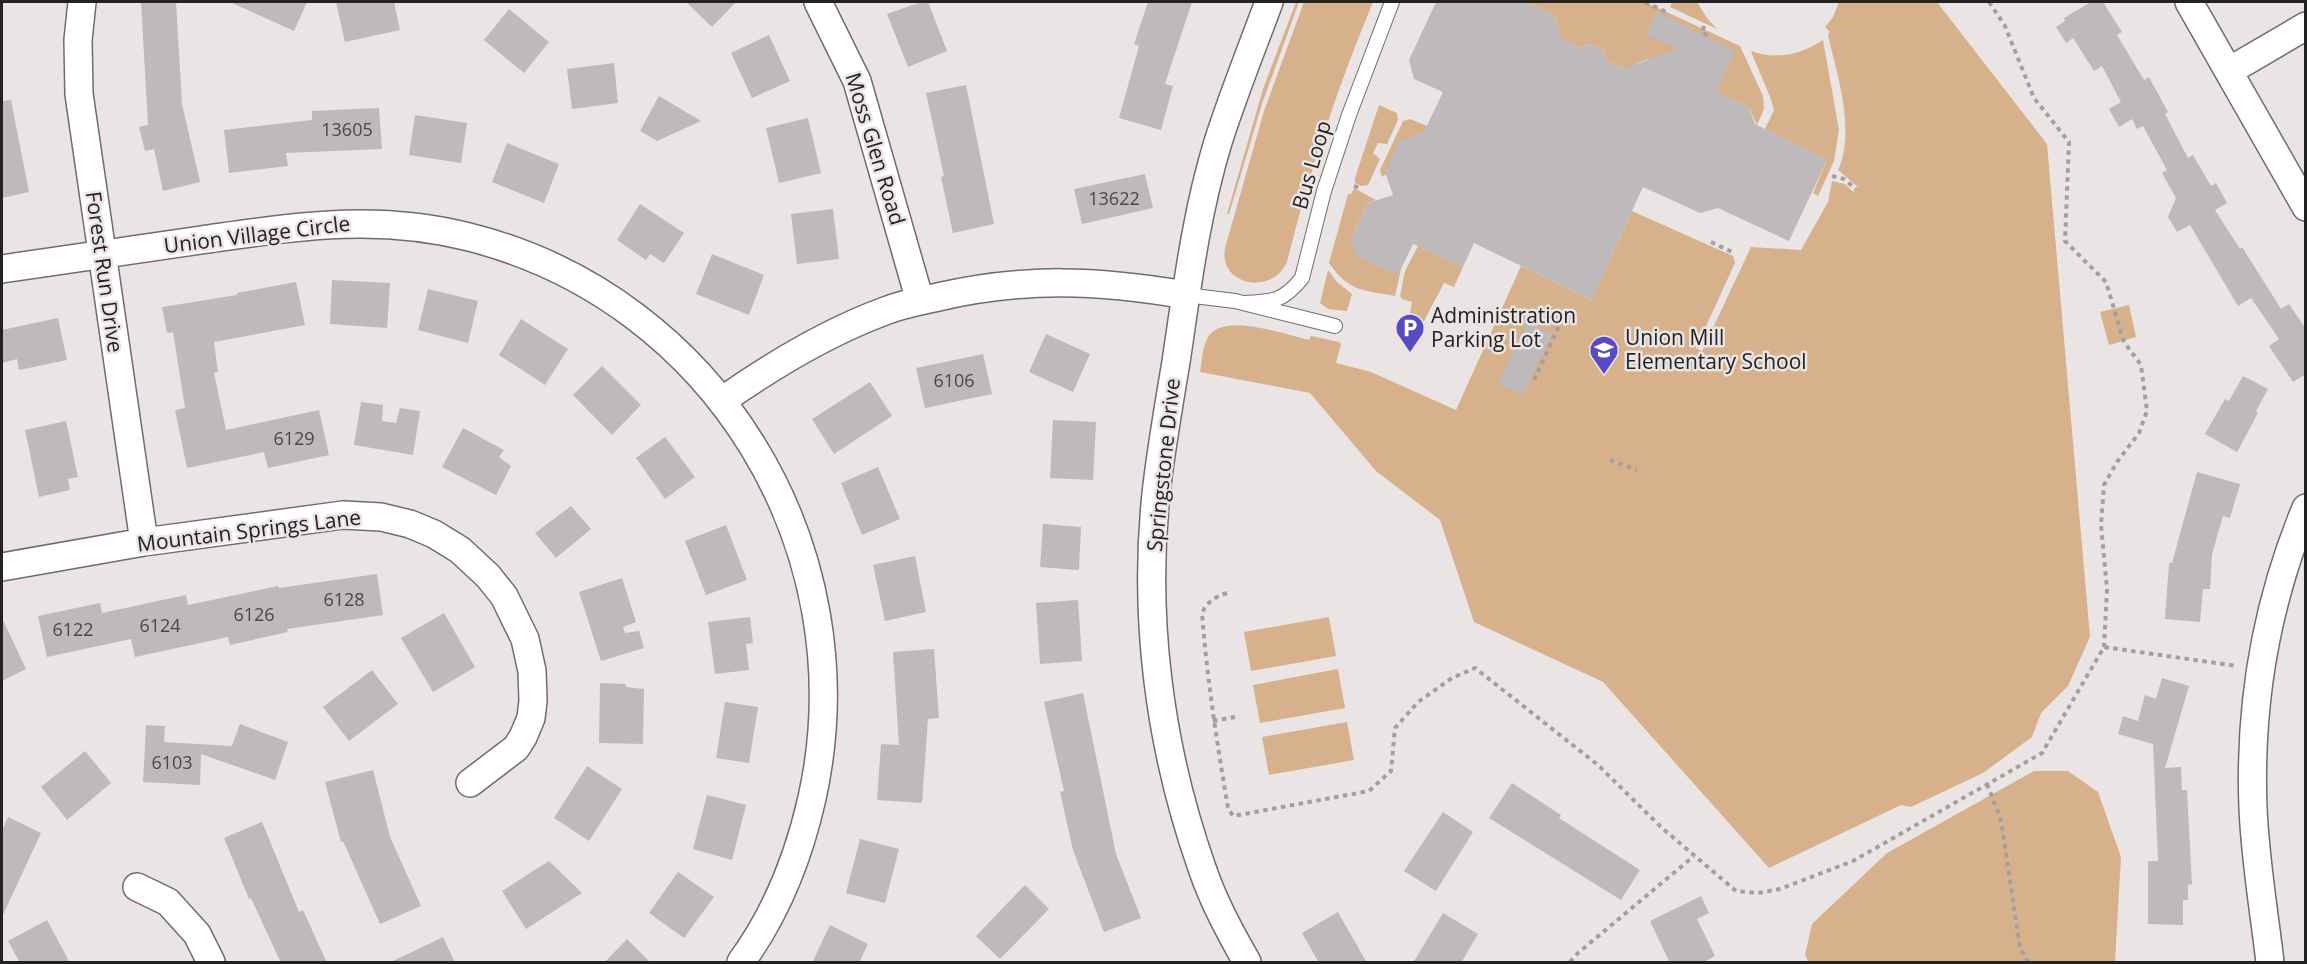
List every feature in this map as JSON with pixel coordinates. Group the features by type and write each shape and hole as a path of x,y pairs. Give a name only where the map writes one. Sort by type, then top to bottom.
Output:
{"street":[{"name":"Forest Run Drive","path":"82,2 78,40 79,94 144,542"},
{"name":"Moss Glen Road","path":"818,2 857,81 920,301"},
{"name":"Springstone Drive","path":"1247,963 1202,870 1174,774 1160,697 1154,639 1153,554 1157,487 1195,233 1218,142 1269,2"},
{"path":"2189,2 2306,207"},
{"path":"2229,71 2306,26"},
{"name":"Union Village Circle","path":"2,269 311,225 379,223 418,227 470,237 557,268 626,310 653,330 687,361 723,400 763,462 783,502 805,562 820,630 825,695 819,765 805,830 782,892 753,946 741,963"},
{"path":"723,400 755,378 832,334 886,310 972,289 1034,282 1103,283 1186,295"},
{"path":"2270,963 2253,810 2252,745 2259,669 2277,586 2306,508"},
{"name":"Mountain Springs Lane","path":"2,567 144,542 356,515 381,517 410,524 434,534 460,550 488,576 513,611 525,639 532,671 531,718 516,748 470,783"},
{"path":"137,887 168,902 197,934 211,963"}],"lane":[{"name":"Bus Loop","path":"1243,303 1275,301 1292,290 1302,278 1324,191 1349,115 1392,2"},
{"path":"1186,295 1243,303 1335,326"}],"path":[{"path":"1645,2 1666,12 1665,16"},
{"path":"1227,593 1212,599 1202,613 1206,675 1213,721 1228,808 1233,816 1369,791 1390,771 1395,728 1418,702 1452,678 1475,668 1598,765 1694,856 1736,891 1758,893 1780,890 1853,861 2042,753 2104,647 2107,589 2101,525 2104,485 2117,462 2139,433 2148,411 2141,365 2124,342 2106,282 2065,242 2068,142 2034,98 2005,26 1989,2"},
{"path":"1704,26 1702,33 1710,36 1709,38"},
{"path":"1832,176 1844,179 1856,189"},
{"path":"1354,186 1360,188"},
{"path":"1711,242 1732,252"},
{"path":"1534,380 1567,308"},
{"path":"1610,460 1637,470"},
{"path":"2104,647 2259,669"},
{"path":"1213,721 1235,717"},
{"path":"1987,784 2001,820 2020,948 2028,963"},
{"path":"1570,963 1578,953 1694,856"}],"shaded area":[{"path":"1296,2 1299,2 1262,104 1229,214 1227,214 1263,89"},
{"path":"1304,2 1373,2 1325,130 1287,262 1280,273 1270,279 1248,282 1238,278 1230,271 1225,261 1225,248 1264,111"},
{"path":"1524,2 1645,2 1740,46 1763,96 1764,109 1757,125 1749,108 1648,59 1631,66 1628,71 1606,61 1604,51 1588,44 1580,48 1558,38 1560,33 1554,15"},
{"path":"1672,2 1697,2 1717,29 1670,7"},
{"path":"1839,2 1937,2 2047,144 2090,637 2068,686 2041,713 2032,737 1983,773 1911,807 1901,805 1769,868 1603,682 1474,622 1440,520 1376,471 1310,393 1200,372 1205,343 1214,331 1225,326 1254,327 1309,340 1311,336 1339,342 1341,344 1336,363 1371,372 1456,410 1521,266 1591,300 1632,211 1733,256 1735,263 1696,348 1702,351 1751,247 1801,250 1828,202 1832,181 1845,184 1853,192 1858,187 1838,170 1843,155 1845,121 1840,85 1828,35 1830,32 1825,27 1833,17"},
{"path":"1823,40 1839,130 1834,161 1818,196 1813,193 1827,160 1765,129 1774,110 1751,51 1770,55 1788,54 1806,49"},
{"path":"1379,105 1397,113 1398,120 1387,144 1378,143 1373,153 1380,159 1368,185 1361,186 1355,183 1355,178"},
{"path":"1410,119 1427,126 1434,142 1382,177 1380,170 1403,121"},
{"path":"1354,188 1376,200 1368,203 1351,239 1357,256 1393,273 1401,269 1395,296 1365,291 1350,285 1329,263 1348,194 1351,194"},
{"path":"1418,246 1463,267 1454,287 1444,283 1424,321 1413,327 1408,324 1412,302 1400,296 1405,271"},
{"path":"1328,270 1337,282 1352,294 1347,311 1328,309 1320,303"},
{"path":"2129,305 2136,337 2109,345 2100,312"},
{"path":"1329,617 1336,656 1251,671 1244,632"},
{"path":"1338,669 1345,708 1260,723 1253,685"},
{"path":"1347,722 1354,760 1269,775 1262,737"},
{"path":"2034,771 2068,771 2098,792 2121,857 2115,962 1808,962 1805,955 1812,924 1887,853"}],"building":[{"path":"141,2 176,2 182,104 200,182 163,191 154,149 145,151 139,127 148,125"},
{"path":"230,2 307,2 294,31"},
{"path":"336,2 394,2 400,30 345,42"},
{"path":"686,2 736,2 712,27"},
{"path":"921,2 928,2 947,51 908,67 887,14"},
{"path":"1148,2 1192,2 1165,84 1173,86 1161,130 1119,118 1139,46 1134,44"},
{"path":"1436,2 1524,2 1554,15 1562,40 1580,48 1588,44 1604,51 1606,61 1623,69 1677,49 1646,34 1657,12 1735,51 1716,92 1749,108 1755,124 1827,160 1789,241 1718,208 1700,213 1643,187 1591,300 1474,243 1463,267 1413,244 1401,269 1393,273 1356,256 1351,239 1368,203 1393,195 1385,172 1399,141 1424,132 1443,92 1414,79 1409,60"},
{"path":"2091,2 2103,2 2122,32 2117,35 2144,80 2149,77 2168,112 2165,114 2188,158 2193,155 2211,186 2216,183 2227,203 2215,210 2240,249 2242,247 2281,309 2289,304 2306,329 2306,374 2293,382 2269,346 2279,339 2251,298 2238,306 2190,225 2177,232 2168,217 2176,198 2162,173 2167,170 2143,126 2137,129 2132,119 2119,127 2109,109 2121,102 2102,66 2094,71 2073,38 2066,43 2056,27 2065,21 2064,18"},
{"path":"509,9 549,42 524,73 484,40"},
{"path":"769,35 790,81 752,98 731,53"},
{"path":"614,63 618,103 572,109 567,69"},
{"path":"966,85 994,224 953,233 941,177 944,176 926,93"},
{"path":"659,96 701,121 657,141 640,131"},
{"path":"11,100 29,192 2,198 2,101"},
{"path":"379,108 382,149 286,153 288,166 229,173 224,130 312,120 312,111"},
{"path":"415,115 467,123 461,163 409,155"},
{"path":"808,118 821,173 779,183 766,128"},
{"path":"507,143 559,164 544,203 492,182"},
{"path":"1145,174 1153,208 1082,224 1074,189"},
{"path":"640,204 684,233 664,263 650,254 646,260 617,240"},
{"path":"833,209 839,259 797,264 791,214"},
{"path":"712,254 764,275 749,315 696,294"},
{"path":"332,280 390,283 387,328 330,324"},
{"path":"296,282 305,325 214,342 218,372 214,373 226,430 319,410 329,455 268,468 264,452 187,468 175,410 185,408 173,332 167,333 162,307 237,295 237,293"},
{"path":"428,289 478,301 468,343 418,330"},
{"path":"58,318 67,360 19,370 17,359 2,363 2,330"},
{"path":"521,319 568,349 545,385 499,355"},
{"path":"1527,323 1552,334 1523,395 1498,384"},
{"path":"1046,334 1090,354 1073,392 1029,372"},
{"path":"983,354 992,394 925,408 916,368"},
{"path":"602,366 641,405 612,435 573,395"},
{"path":"2243,376 2268,389 2237,452 2205,434 2225,399 2229,401"},
{"path":"870,382 892,416 834,454 812,419"},
{"path":"361,402 383,405 382,421 396,423 400,408 420,411 413,455 354,445"},
{"path":"1053,420 1096,422 1093,480 1050,478"},
{"path":"66,421 78,477 68,479 70,490 39,497 25,430"},
{"path":"463,428 504,450 499,457 511,466 496,495 442,467"},
{"path":"665,437 695,477 665,499 636,458"},
{"path":"878,467 900,519 862,535 841,483"},
{"path":"2197,472 2240,484 2230,518 2223,516 2212,554 2210,589 2203,589 2200,622 2165,619 2169,563 2172,563"},
{"path":"571,506 591,529 556,558 535,533"},
{"path":"1043,524 1081,527 1079,570 1040,567"},
{"path":"726,525 747,580 706,595 685,541"},
{"path":"915,556 926,612 885,621 873,565"},
{"path":"377,574 383,615 287,629 288,632 230,645 228,637 135,657 131,639 47,657 38,616 100,603 102,613 186,595 188,605 278,586 279,588"},
{"path":"622,578 636,622 623,627 625,633 639,631 644,648 601,661 579,592"},
{"path":"1078,600 1082,661 1040,664 1036,603"},
{"path":"444,613 475,667 433,692 401,638"},
{"path":"750,617 753,643 746,644 749,670 715,674 708,622"},
{"path":"2,618 26,669 2,681"},
{"path":"934,649 939,718 928,719 922,803 877,800 881,744 899,745 893,652"},
{"path":"372,670 398,704 349,741 323,707"},
{"path":"2162,678 2189,686 2165,768 2181,767 2182,790 2187,790 2192,885 2188,884 2188,900 2183,900 2183,925 2148,924 2148,861 2158,861 2153,744 2118,734 2123,716 2138,721 2145,695 2156,699"},
{"path":"600,683 626,684 626,687 644,689 643,744 599,743"},
{"path":"1083,693 1116,854 1141,918 1104,932 1073,850 1060,792 1064,791 1044,702"},
{"path":"725,702 758,707 749,763 716,758"},
{"path":"240,724 288,742 275,780 201,754 200,785 143,782 146,725 165,726 164,742 232,746"},
{"path":"85,751 111,783 67,820 41,787"},
{"path":"587,766 622,789 589,841 554,818"},
{"path":"373,770 390,837 421,906 380,924 343,841 341,842 325,782"},
{"path":"1512,783 1561,815 1559,818 1640,870 1621,900 1489,818"},
{"path":"707,795 746,805 732,860 693,849"},
{"path":"1443,812 1473,832 1436,891 1404,871"},
{"path":"8,817 41,833 2,917 2,831"},
{"path":"262,822 299,912 303,910 327,963 281,963 251,898 249,899 224,838"},
{"path":"860,839 899,849 885,903 846,893"},
{"path":"549,861 582,893 526,929 502,891"},
{"path":"678,872 714,897 684,938 649,913"},
{"path":"1025,885 1049,909 1000,959 976,936"},
{"path":"1701,896 1709,913 1697,919 1715,956 1702,963 1670,963 1650,921"},
{"path":"1338,912 1367,963 1319,963 1302,933"},
{"path":"1443,913 1478,934 1461,963 1413,963"},
{"path":"47,920 70,963 20,963 8,941"},
{"path":"830,925 868,944 859,963 812,963"},
{"path":"443,937 455,963 389,963"},
{"path":"627,939 651,963 604,963"}],"place":[{"name":"Administration Parking Lot","path":"1410,354"},
{"name":"Union Mill Elementary School","path":"1604,376"}]}
